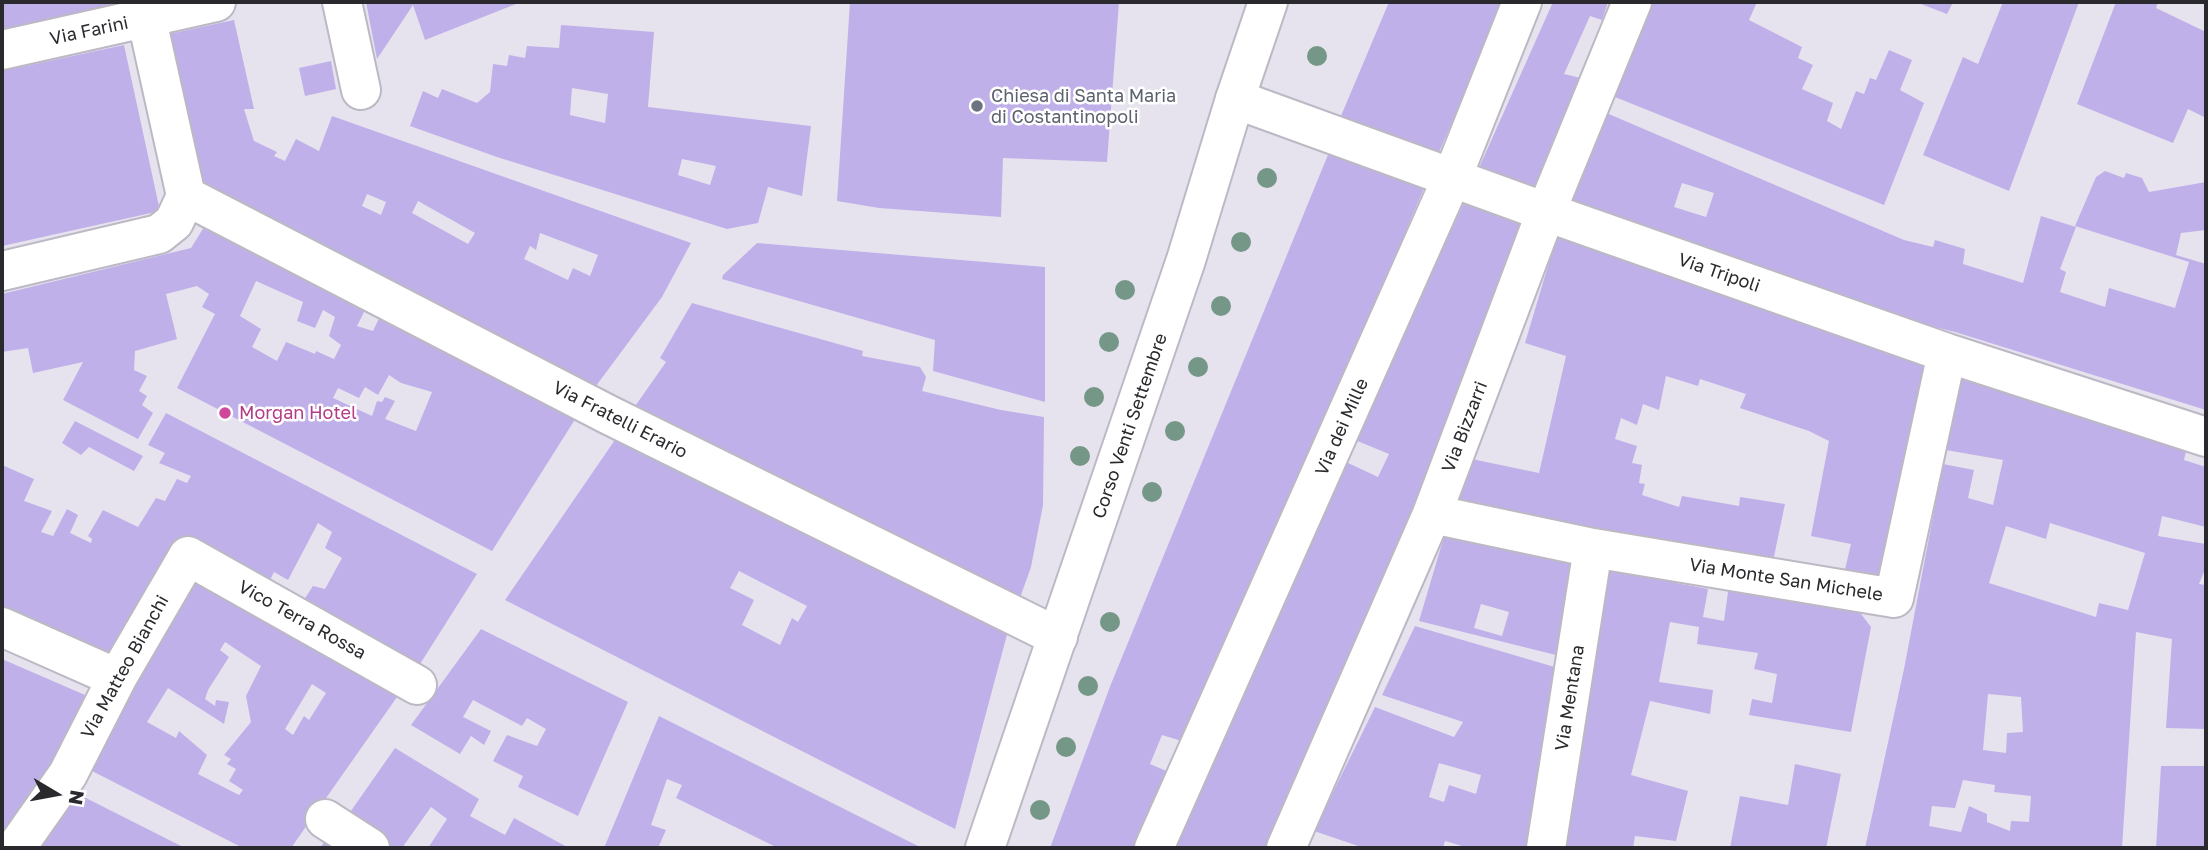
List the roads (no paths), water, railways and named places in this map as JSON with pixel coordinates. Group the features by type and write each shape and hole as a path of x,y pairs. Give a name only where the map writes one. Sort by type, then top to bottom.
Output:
{"street":[{"name":"Via Farini","path":"2,50 145,10 216,2"},
{"path":"342,2 361,90"},
{"name":"Corso Venti Settembre","path":"985,848 1186,260 1268,2"},
{"name":"Via dei Mille","path":"1154,848 1452,178 1522,2"},
{"name":"Via Bizzarri","path":"1286,848 1432,514 1546,212 1632,2"},
{"path":"2,271 159,234 174,222 186,196 145,10"},
{"name":"Via Tripoli","path":"1235,99 1947,353 2206,437"},
{"name":"Via Fratelli Erario","path":"186,196 607,414 1058,637"},
{"name":"Via Monte San Michele","path":"1432,514 1593,548 1894,598 1947,353"},
{"name":"Via Mentana","path":"1546,848 1593,548"},
{"name":"Via Matteo Bianchi","path":"16,848 68,774 117,678 188,556"},
{"name":"Vico Terra Rossa","path":"188,556 417,685"},
{"path":"2,627 117,678"},
{"path":"325,819 370,848"}],"place":[{"name":"Chiesa di Santa Maria di Costantinopoli","path":"977,106"},
{"name":"Morgan Hotel","path":"225,413"}]}
